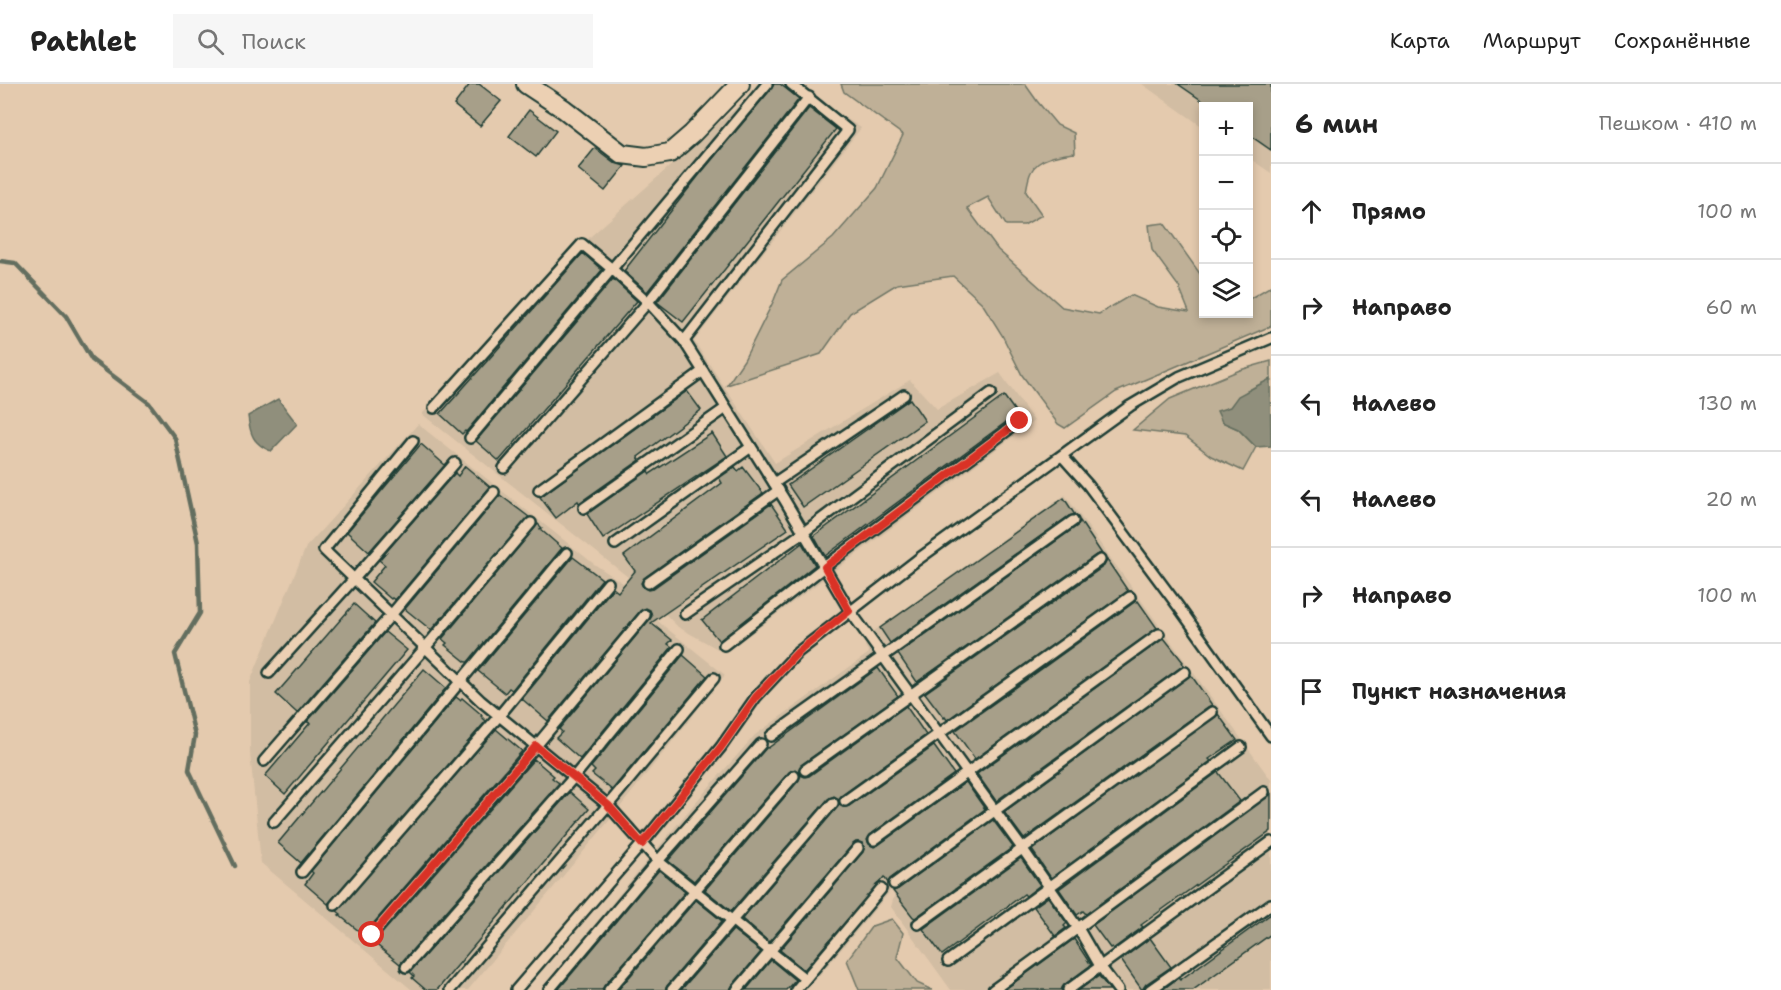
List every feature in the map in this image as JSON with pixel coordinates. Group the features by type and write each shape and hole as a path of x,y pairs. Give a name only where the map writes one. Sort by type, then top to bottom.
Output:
{"street":[{"path":"526,84 564,109 622,154 646,157 670,153 692,134 740,84"}],"lane":[{"path":"470,438 767,84"},
{"path":"684,341 848,130 791,84"},
{"path":"504,468 648,302 808,97"},
{"path":"434,408 582,244 612,269 648,302 684,341 804,532 849,611 1022,848 1118,990"},
{"path":"516,990 642,844 721,747 756,697 798,652 916,560 1130,406 1179,377 1271,338"},
{"path":"539,490 703,371"},
{"path":"685,614 804,532 992,393"},
{"path":"648,583 904,395"},
{"path":"584,508 726,408"},
{"path":"724,645 1020,421"},
{"path":"413,441 324,550 461,683 608,805 658,861 805,979"},
{"path":"615,544 751,447"},
{"path":"1062,456 1088,485 1150,568 1271,736"},
{"path":"269,673 454,463"},
{"path":"264,761 494,492"},
{"path":"771,736 1073,521"},
{"path":"274,822 426,648 531,523"},
{"path":"302,873 567,553"},
{"path":"805,770 1100,560"},
{"path":"335,904 499,716 608,583"},
{"path":"845,801 1130,597"},
{"path":"372,935 536,746 645,615"},
{"path":"873,840 1159,634"},
{"path":"406,968 573,777 679,649"},
{"path":"894,884 1185,672"},
{"path":"450,990 714,678"},
{"path":"918,924 1212,712"},
{"path":"549,990 761,744"},
{"path":"948,961 1241,747"},
{"path":"609,990 794,776"},
{"path":"993,990 1264,792"},
{"path":"672,990 832,803"},
{"path":"1068,990 1271,842"},
{"path":"737,990 858,848"},
{"path":"796,990 881,889"},
{"path":"1150,990 1271,904"}],"shaded area":[{"path":"763,84 794,84 861,128 694,341 775,463 910,380 937,409 1000,373 1034,421 725,653 678,627 633,581 422,414 582,244"},
{"path":"841,84 1025,84 1057,125 1074,133 1075,153 1044,160 1034,167 1026,192 1042,215 1024,225 1006,225 988,197 967,208 998,250 1062,307 1099,314 1131,295 1158,307 1189,312 1179,287 1152,250 1149,225 1164,223 1199,272 1199,318 1253,318 1253,297 1271,286 1271,326 1116,392 1065,428 1058,424 1022,375 1002,335 982,303 953,276 897,284 850,313 821,354 727,385 744,360 782,280 833,238 877,188 903,135 844,92"},
{"path":"1142,84 1271,84 1271,173 1253,161 1253,102 1199,102 1199,124"},
{"path":"1271,361 1271,380 1242,395 1222,422 1238,429 1256,447 1243,471 1211,456 1185,436 1133,430 1170,399 1240,370"},
{"path":"1270,379 1271,446 1256,447 1238,429 1222,422 1217,411 1230,407 1238,396"},
{"path":"278,399 297,424 271,451 253,438 248,416"},
{"path":"418,424 594,564 632,589 660,623 725,675 613,816 468,990 412,990 261,863 250,753 250,682 306,547"},
{"path":"1065,495 1271,780 1271,990 951,990 891,907 895,893 892,889 807,990 540,990 695,803 755,735 869,653 865,646 874,631"},
{"path":"892,919 903,933 897,957 917,983 932,990 859,990 847,960 872,926"}],"building":[{"path":"470,84 479,84 501,101 480,126 454,105"},
{"path":"774,84 780,84 799,99 647,292 624,271"},
{"path":"1178,84 1271,84 1271,150 1253,137 1253,102 1204,102"},
{"path":"809,108 836,129 683,322 657,302"},
{"path":"529,110 556,131 536,157 509,136"},
{"path":"595,148 615,163 625,166 605,191 578,169"},
{"path":"583,253 602,270 462,434 440,414"},
{"path":"613,279 637,301 499,461 476,441"},
{"path":"687,391 701,410 638,457 640,460 556,518 540,497"},
{"path":"1004,396 1017,414 825,556 814,536"},
{"path":"910,399 925,421 803,507 788,485"},
{"path":"712,433 727,456 603,539 587,514 648,471 650,474"},
{"path":"421,444 445,465 369,552 347,532"},
{"path":"465,466 490,487 395,600 391,599 371,582 385,565 379,560 455,473 458,476"},
{"path":"735,467 738,471 743,467 763,493 644,578 641,583 643,587 648,590 652,589 771,504 788,529 651,623 672,640 668,644 672,647 580,759 556,738 562,732 559,729 650,619 652,616 650,610 646,608 640,611 548,721 522,699 613,588 618,592 635,571 624,556 722,483 719,478"},
{"path":"500,495 529,517 431,630 405,609"},
{"path":"1064,498 1075,515 1069,516 890,643 880,628"},
{"path":"1080,521 1102,554 1096,555 917,682 898,654 1077,526"},
{"path":"538,524 542,528 540,529 562,548 466,662 445,645 447,643 442,639"},
{"path":"802,543 815,565 719,641 702,620"},
{"path":"573,557 602,579 512,690 509,688 505,693 478,671"},
{"path":"1107,560 1128,591 947,720 944,718 925,693 1104,566"},
{"path":"1136,601 1157,628 975,759 955,731"},
{"path":"354,604 375,623 297,713 276,694"},
{"path":"385,632 407,650 285,794 265,776 310,723 307,722"},
{"path":"1164,638 1184,665 996,801 977,774"},
{"path":"683,655 707,676 612,790 592,774 595,771 591,767"},
{"path":"878,668 898,696 801,765 798,771 795,769 789,772 694,881 668,861 767,747"},
{"path":"424,669 446,688 301,863 278,843"},
{"path":"1191,675 1212,705 1024,839 1004,812"},
{"path":"456,697 460,700 462,698 486,721 328,904 305,884 313,873 311,871"},
{"path":"906,706 926,735 839,799 834,796 828,799 731,911 705,890 801,775 809,776"},
{"path":"1218,714 1237,740 1051,878 1032,850"},
{"path":"496,729 522,751 365,935 360,932 337,911"},
{"path":"934,746 954,774 870,835 867,840 869,844 874,847 878,845 966,782 985,809 890,879 888,883 884,877 804,970 780,950 863,852 862,843 853,844 769,942 742,919 839,805 849,806"},
{"path":"534,759 559,783 400,964 373,942"},
{"path":"1218,772 1240,801 1086,914 1083,911 1077,915 1059,889"},
{"path":"570,792 589,809 437,990 426,990 412,978 414,976 410,972"},
{"path":"1271,794 1271,831 1141,925 1143,927 1113,949 1110,948 1093,925"},
{"path":"993,820 1013,847 915,918 913,917 893,891"},
{"path":"1021,858 1040,885 1026,896 1024,894 942,955 923,929"},
{"path":"659,870 685,892 602,990 558,990"},
{"path":"1048,897 1067,923 1064,926 1066,928 1055,936 1034,907"},
{"path":"696,900 722,921 665,990 618,990"},
{"path":"1271,914 1271,934 1193,990 1162,990 1178,978 1180,980"},
{"path":"733,930 761,952 730,990 681,990"},
{"path":"1150,938 1171,967 1146,984 1142,990 1121,960"},
{"path":"1074,939 1091,965 1064,985 1061,990 1004,990"},
{"path":"771,960 795,980 786,990 746,990"},
{"path":"1099,976 1110,990 1079,990"}],"waterway":[{"path":"0,261 15,263 66,316 92,360 149,403 175,438 198,543 200,613 175,654 195,735 189,770 235,866"}],"route":[{"path":"372,935 536,746 608,805 642,844 721,747 756,697 798,652 849,611 825,567 1020,421"}]}
